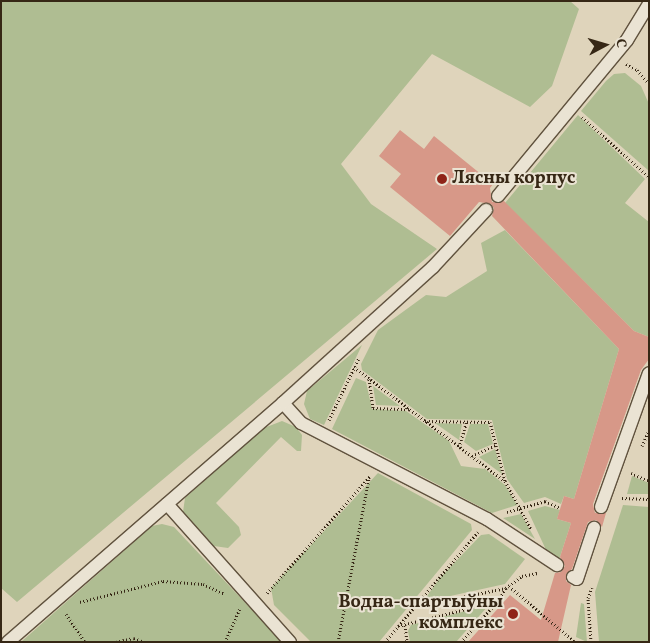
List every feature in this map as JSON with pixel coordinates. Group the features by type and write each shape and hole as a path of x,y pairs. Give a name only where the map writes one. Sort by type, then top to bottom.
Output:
{"lane":[{"path":"498,196 606,62 627,40 649,4"},
{"path":"8,642 283,403 432,267 486,210"},
{"path":"601,507 649,373"},
{"path":"283,403 301,423 488,520 557,565"},
{"path":"167,504 290,642"},
{"path":"574,577 577,579 594,528"}],"path":[{"path":"606,62 623,62 638,70 649,84"},
{"path":"570,107 648,176"},
{"path":"354,368 505,481"},
{"path":"369,379 374,408 409,409"},
{"path":"425,420 490,422 505,481 522,508 544,556 547,570 522,576 507,587 498,601 461,642"},
{"path":"459,447 466,421"},
{"path":"472,456 496,445"},
{"path":"266,597 268,588 374,471"},
{"path":"631,473 649,481"},
{"path":"338,642 369,477"},
{"path":"618,507 621,498 649,499"},
{"path":"385,642 488,520 545,501 560,508"},
{"path":"591,642 588,598 594,580"},
{"path":"70,604 163,581 203,584 227,595"},
{"path":"413,607 507,587"},
{"path":"507,587 575,642"},
{"path":"397,626 498,601"},
{"path":"61,607 85,642"},
{"path":"405,625 407,642"},
{"path":"116,642 126,638 144,642"}],"green space":[{"path":"1,1 570,1 579,9 552,86 530,107 432,54 341,164 371,204 437,249 17,602 1,588"},
{"path":"625,73 641,86 649,104 649,171 581,111 614,74"},
{"path":"578,115 645,179 625,203 649,222 649,337 634,331 505,203"},
{"path":"505,230 619,349 574,499 564,496 561,504 545,497 524,503 507,479 492,420 427,419 362,370 361,364 378,330 426,295 446,297 487,271 481,243"},
{"path":"362,345 324,425 310,419 304,404 307,391"},
{"path":"356,378 366,382 372,409 406,411 449,441 461,466 485,469 505,485 517,505 492,513 332,429"},
{"path":"373,386 400,406 376,405"},
{"path":"282,421 296,427 302,435 301,451 297,451 281,437 216,503 239,527 241,535 228,548 214,546 183,512 185,498 264,428"},
{"path":"435,423 462,424 459,440"},
{"path":"470,424 488,424 493,444 476,451 464,442"},
{"path":"495,449 502,474 479,457"},
{"path":"378,473 471,524 472,530 379,642 311,642 274,605 271,588"},
{"path":"632,476 649,483 649,494 627,494"},
{"path":"623,505 649,507 649,642 599,642 595,592"},
{"path":"545,506 560,510 557,519 571,523 559,560 547,552 528,511"},
{"path":"521,514 535,539 503,518"},
{"path":"162,524 174,527 282,642 21,642 152,526"},
{"path":"489,534 525,559 505,584 423,602 439,579 481,535"},
{"path":"581,603 584,604 587,642 576,637"},
{"path":"489,605 456,642 410,642 408,631 411,625"}],"building":[{"path":"400,130 424,149 434,136 493,184 490,188 492,202 504,201 634,331 649,337 649,359 641,370 593,504 595,513 606,513 602,527 596,520 588,522 572,569 566,574 566,581 571,585 558,642 468,642 510,595 541,620 555,573 561,572 565,566 560,557 571,523 557,519 564,496 574,499 619,349 492,216 494,208 491,204 479,202 450,236 390,187 401,174 379,156"}],"place":[{"name":"Лясны корпус","path":"442,179"},
{"name":"Водна-спартыўны комплекс","path":"513,614"}]}
